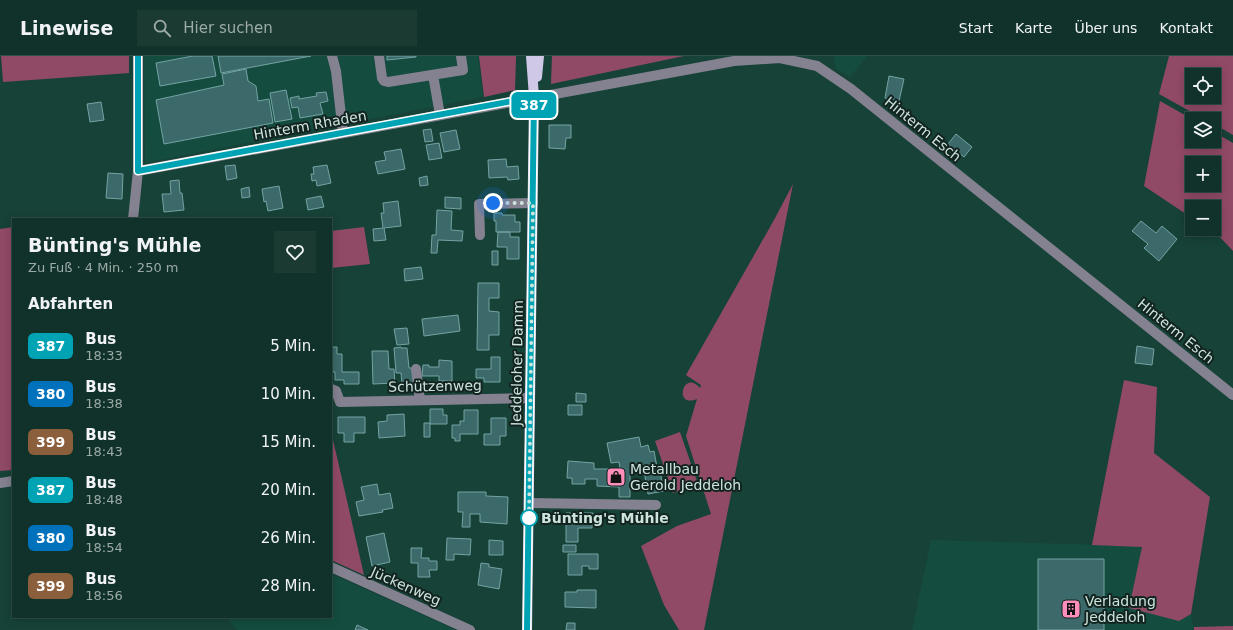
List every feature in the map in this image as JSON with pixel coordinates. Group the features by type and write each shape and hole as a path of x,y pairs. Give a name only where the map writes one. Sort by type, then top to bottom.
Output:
{"main road":[{"name":"Jeddeloher Damm","path":"527,630 530,503 534,97 531,56"},
{"name":"Jeddeloher Damm","path":"534,97 539,56"}],"street":[{"path":"133,218 138,171 138,56"},
{"path":"332,56 337,77 343,133"},
{"path":"379,56 382,78 384,81 388,82 463,70 461,56"},
{"name":"Hinterm Esch","path":"534,97 734,61 780,58 817,66 851,89 1233,395"},
{"path":"433,75 440,115"},
{"name":"Hinterm Rhaden","path":"138,171 534,97"},
{"path":"480,235 479,204 533,203"},
{"path":"416,369 420,400"},
{"name":"Schützenweg","path":"332,389 336,391 340,402 530,398"},
{"path":"0,482 12,481"},
{"path":"530,503 656,505"},
{"name":"Jückenweg","path":"332,567 470,630"}],"shaded area":[{"path":"1,56 129,56 129,73 3,82"},
{"path":"144,56 478,56 483,97 145,163"},
{"path":"479,56 516,56 515,90 484,97"},
{"path":"552,56 684,56 551,84"},
{"path":"833,56 867,56 850,77 836,69"},
{"path":"1169,56 1233,56 1233,135 1221,128 1221,112 1191,112 1159,94"},
{"path":"1160,101 1185,115 1185,148 1221,148 1221,136 1233,143 1233,251 1219,236 1221,236 1221,200 1185,200 1185,213 1144,186"},
{"path":"793,184 704,630 679,630 664,605 641,546 677,526 711,514 686,436 697,399 690,401 685,399 683,390 685,385 689,383 694,383 700,388 701,385 686,375"},
{"path":"12,227 12,470 0,471 0,229"},
{"path":"364,227 370,264 332,268 332,231"},
{"path":"1124,380 1157,387 1154,453 1210,497 1191,614 1179,621 1129,608 1142,547 1092,545"},
{"path":"680,432 698,484 673,493 655,441"},
{"path":"332,435 364,575 332,560"},
{"path":"931,540 1142,546 1179,621 1191,614 1194,630 912,630"},
{"path":"332,574 456,630 237,630 227,618 332,618"},
{"path":"1233,626 1233,630 1194,630 1194,627"}],"building":[{"path":"193,56 212,56 216,76 160,86 156,63"},
{"path":"218,56 311,56 221,73"},
{"path":"387,56 416,56 416,57 387,60"},
{"path":"246,69 248,81 256,86 258,101 269,99 273,123 164,144 156,100 224,85 222,74"},
{"path":"889,76 904,79 899,101 885,98"},
{"path":"286,90 292,119 275,122 270,93"},
{"path":"326,92 328,101 320,103 323,114 300,118 298,107 292,108 290,98 299,96 299,99 317,96 316,93"},
{"path":"101,102 104,120 90,122 87,104"},
{"path":"549,125 571,125 571,138 566,138 565,149 549,148"},
{"path":"431,129 433,141 425,142 423,130"},
{"path":"456,130 460,149 444,152 440,133"},
{"path":"956,134 972,147 964,157 948,144"},
{"path":"439,143 442,158 429,160 426,145"},
{"path":"401,149 405,169 378,174 375,162 386,160 384,152"},
{"path":"506,159 507,167 518,166 519,179 508,180 507,177 489,178 488,160"},
{"path":"235,165 237,178 227,180 225,166"},
{"path":"327,165 331,183 317,186 316,180 312,181 311,174 314,174 313,167"},
{"path":"108,173 123,174 122,199 106,198"},
{"path":"427,176 428,185 420,186 419,178"},
{"path":"179,180 184,210 164,212 162,194 171,194 170,181"},
{"path":"279,186 283,208 268,211 266,201 264,202 262,189"},
{"path":"249,187 250,197 242,198 241,189"},
{"path":"321,196 324,207 308,210 306,199"},
{"path":"445,197 461,198 461,209 445,208"},
{"path":"398,201 401,226 384,228 386,240 374,241 373,229 383,228 381,213 384,213 383,203"},
{"path":"437,210 452,211 451,230 463,231 462,241 438,240 437,253 431,253 432,235 436,235"},
{"path":"494,213 502,213 502,215 515,215 515,222 520,222 520,232 496,232"},
{"path":"1141,221 1156,233 1162,226 1177,239 1159,261 1144,248 1148,244 1132,231"},
{"path":"498,232 510,232 510,237 519,237 519,259 507,259 507,247 497,247"},
{"path":"492,251 498,251 498,265 492,265"},
{"path":"421,267 423,279 405,281 404,269"},
{"path":"478,283 499,283 499,298 489,298 489,311 499,312 499,335 489,335 489,350 477,350"},
{"path":"458,315 460,331 424,336 422,319"},
{"path":"407,328 409,344 397,345 394,329"},
{"path":"1137,346 1154,349 1152,365 1135,363"},
{"path":"332,347 337,347 337,354 342,354 342,372 359,372 359,384 344,384 344,380 335,380 335,372 332,372"},
{"path":"394,348 407,348 409,368 414,368 414,384 402,384 401,373 396,373"},
{"path":"372,351 388,351 389,369 394,369 395,383 373,384"},
{"path":"491,357 500,357 500,382 484,382 484,378 476,378 476,369 491,369"},
{"path":"439,360 452,361 452,381 439,381 439,376 422,376 423,365 429,365 429,367 439,367"},
{"path":"576,393 586,394 586,402 576,402"},
{"path":"568,405 582,405 582,415 568,415"},
{"path":"430,409 443,409 443,415 447,415 447,424 430,424"},
{"path":"464,410 478,410 478,434 460,434 460,441 455,441 455,438 452,438 452,425 460,425 460,421 464,421"},
{"path":"404,414 405,436 379,438 378,422 387,421 387,415"},
{"path":"338,417 365,417 365,433 354,433 354,442 344,442 344,433 338,433"},
{"path":"491,418 506,418 506,436 500,436 500,445 484,445 484,434 491,434"},
{"path":"424,423 430,423 430,437 424,437"},
{"path":"639,437 641,447 648,445 650,452 654,451 664,491 648,494 644,471 630,473 630,497 619,497 619,487 597,486 597,479 585,479 585,484 572,484 572,478 567,478 568,461 594,463 594,469 620,469 619,462 611,463 607,443"},
{"path":"377,484 379,495 390,493 393,508 382,510 383,512 359,516 356,502 364,500 361,487"},
{"path":"458,492 486,492 486,496 508,497 507,524 480,522 480,514 470,514 470,527 462,527 463,512 458,512"},
{"path":"566,513 593,513 592,528 578,528 578,542 566,542"},
{"path":"384,533 390,562 372,566 366,537"},
{"path":"447,538 471,539 470,555 454,554 454,560 446,560"},
{"path":"489,540 503,541 503,555 489,555"},
{"path":"563,545 576,545 576,552 563,552"},
{"path":"411,548 422,548 421,558 429,558 429,561 437,561 437,570 429,570 430,577 418,577 418,563 411,563"},
{"path":"568,554 598,554 598,569 589,569 589,566 582,566 582,575 568,575"},
{"name":"Verladung Jeddeloh","path":"1038,559 1104,559 1104,630 1038,630"},
{"path":"481,563 489,564 489,567 502,569 499,589 478,585"},
{"path":"577,590 596,590 596,608 565,607 565,592 577,592"},
{"path":"567,623 575,623 575,630 566,630"},
{"path":"357,625 368,630 355,630"}],"bus line":[{"name":"387","path":"138,56 138,171 534,97 530,498 527,630"}],"place":[{"name":"Metallbau Gerold Jeddeloh","path":"616,477"},
{"name":"Bünting's Mühle","path":"529,518"},
{"name":"Verladung Jeddeloh","path":"1071,609"}],"route":[{"path":"493,203 533,203 529,518"}]}
